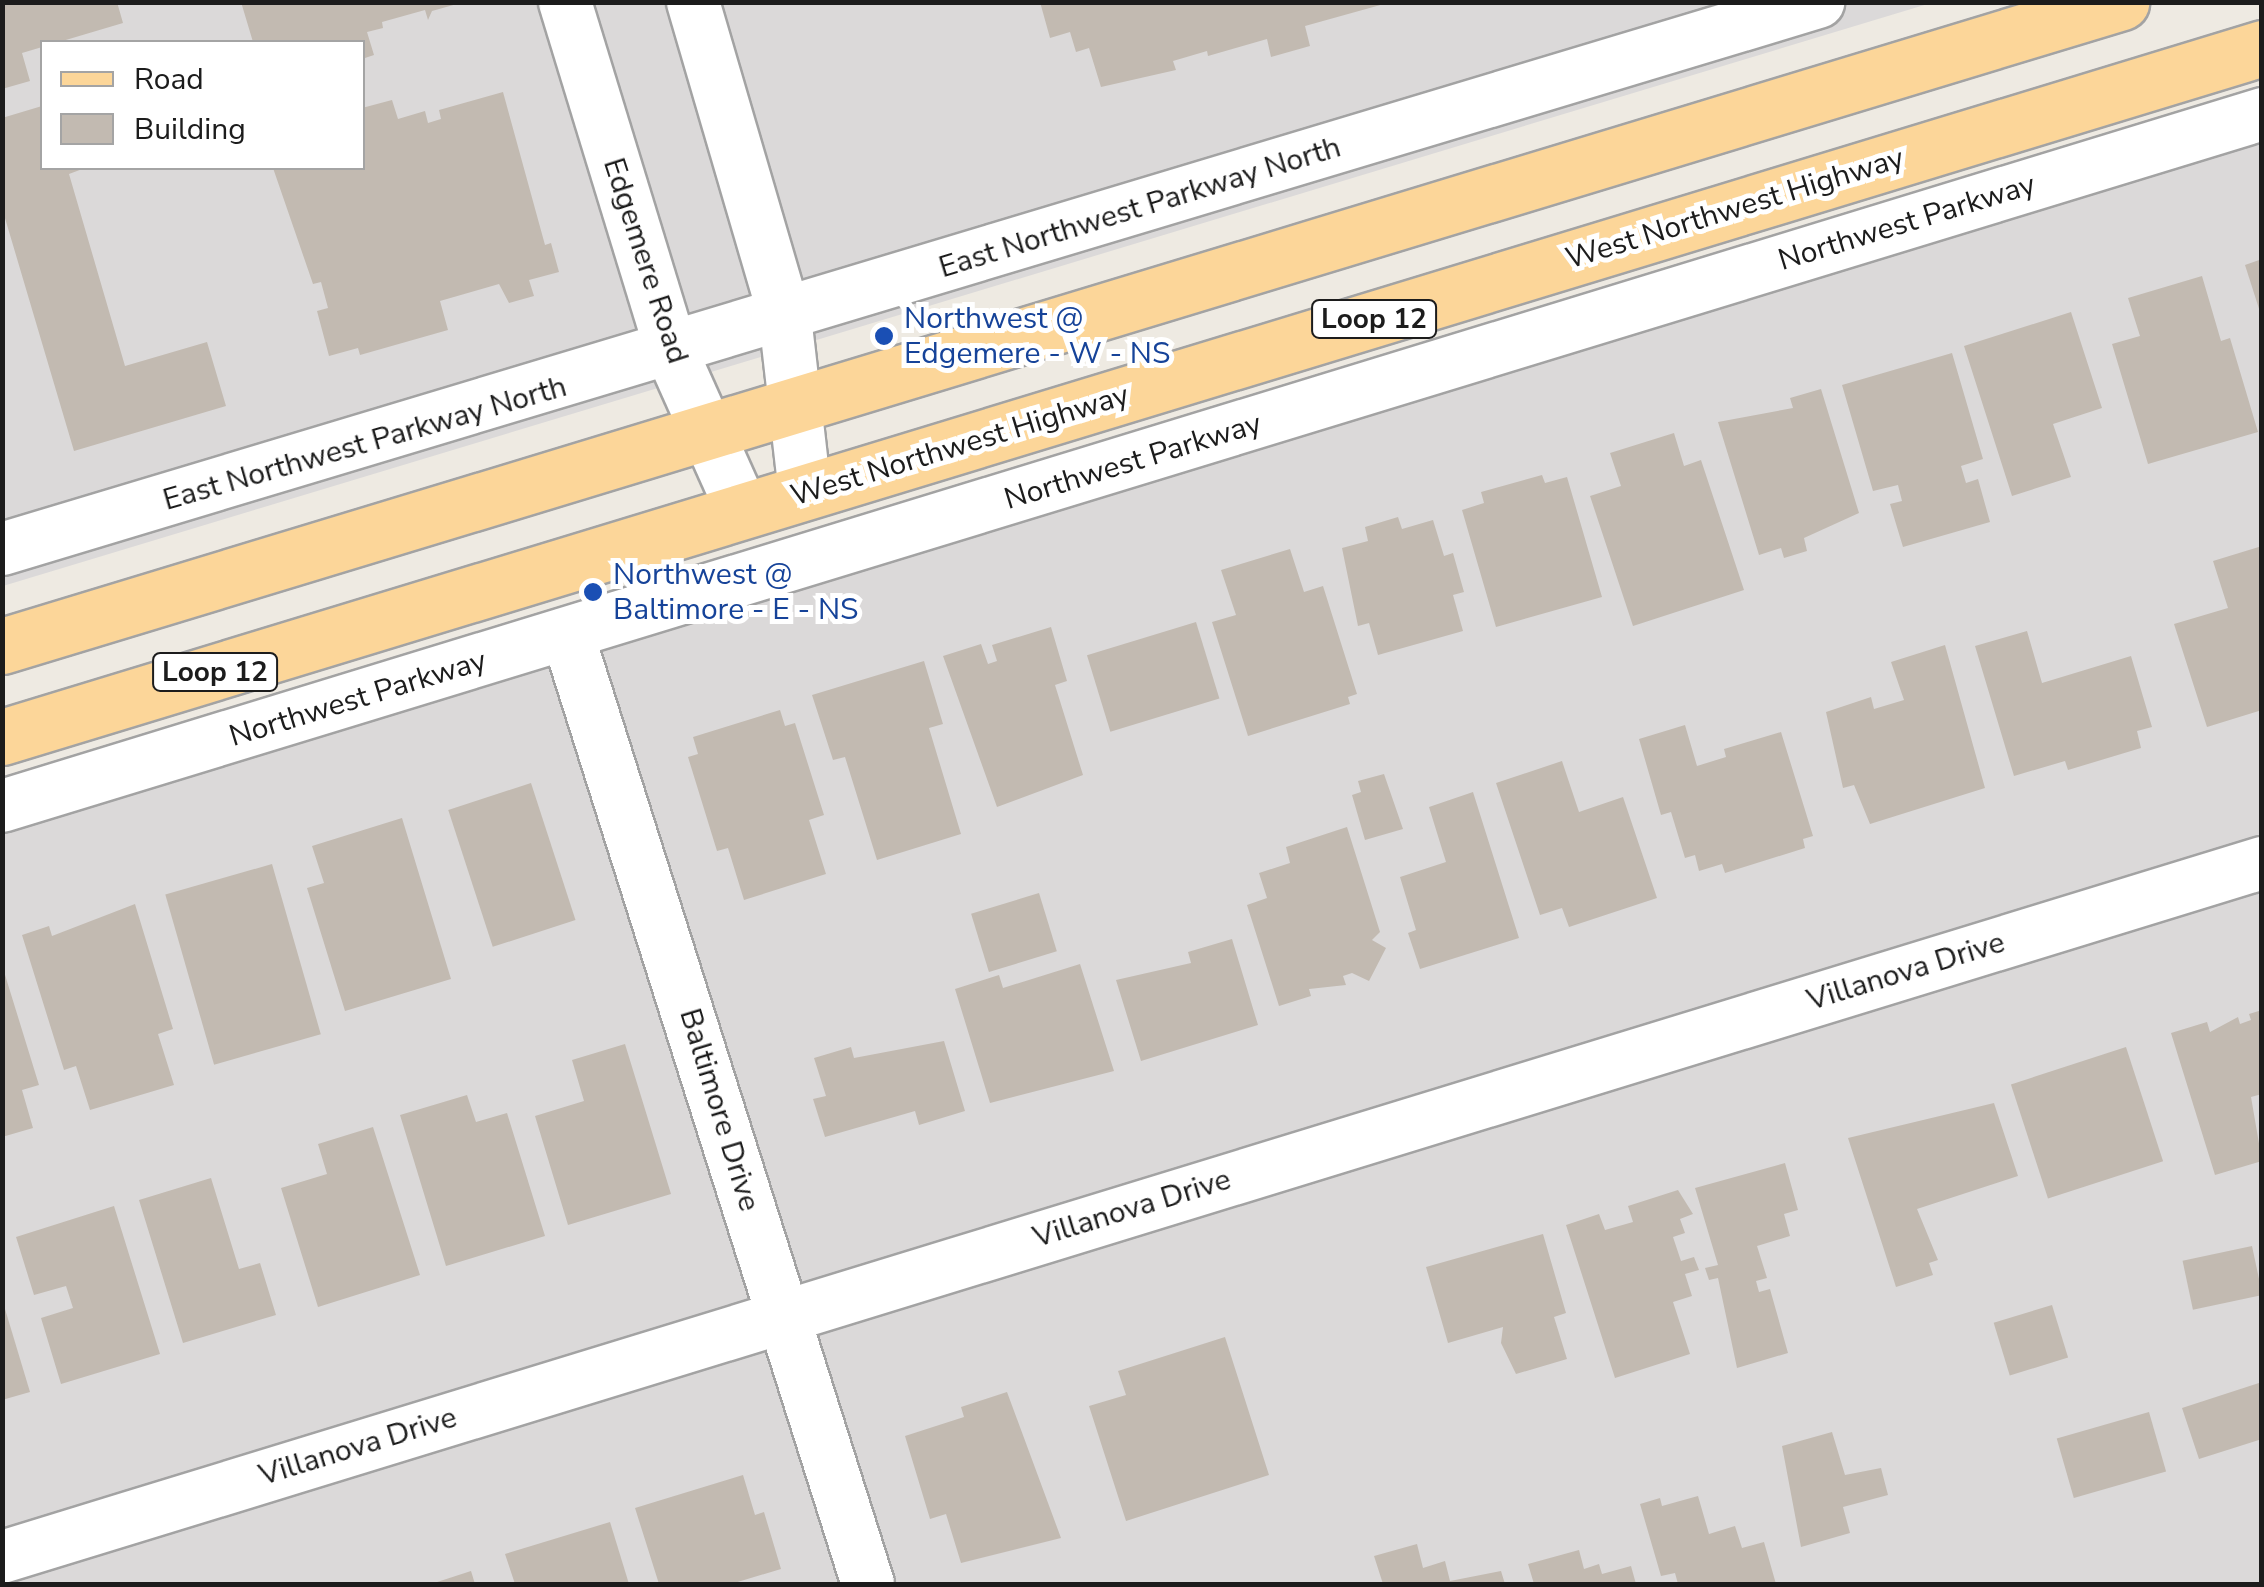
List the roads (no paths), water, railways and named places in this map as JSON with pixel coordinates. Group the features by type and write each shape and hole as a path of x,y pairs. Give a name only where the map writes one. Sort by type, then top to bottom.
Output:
{"main road":[{"name":"Loop 12","path":"2,646 2121,2"},
{"name":"West Northwest Highway","path":"2,737 2262,48"}],"street":[{"name":"Edgemere Road","path":"565,2 672,352 742,512"},
{"path":"693,2 785,318 805,493"},
{"name":"East Northwest Parkway North","path":"2,549 785,318 1818,2"},
{"name":"Northwest Parkway","path":"2,806 568,636 2262,114"},
{"name":"Baltimore Drive","path":"568,636 868,1584"},
{"name":"Villanova Drive","path":"2,1557 2262,863"}],"place":[{"name":"Northwest @ Edgemere - W - NS","path":"884,336"},
{"name":"Northwest @ Baltimore - E - NS","path":"593,592"}]}
